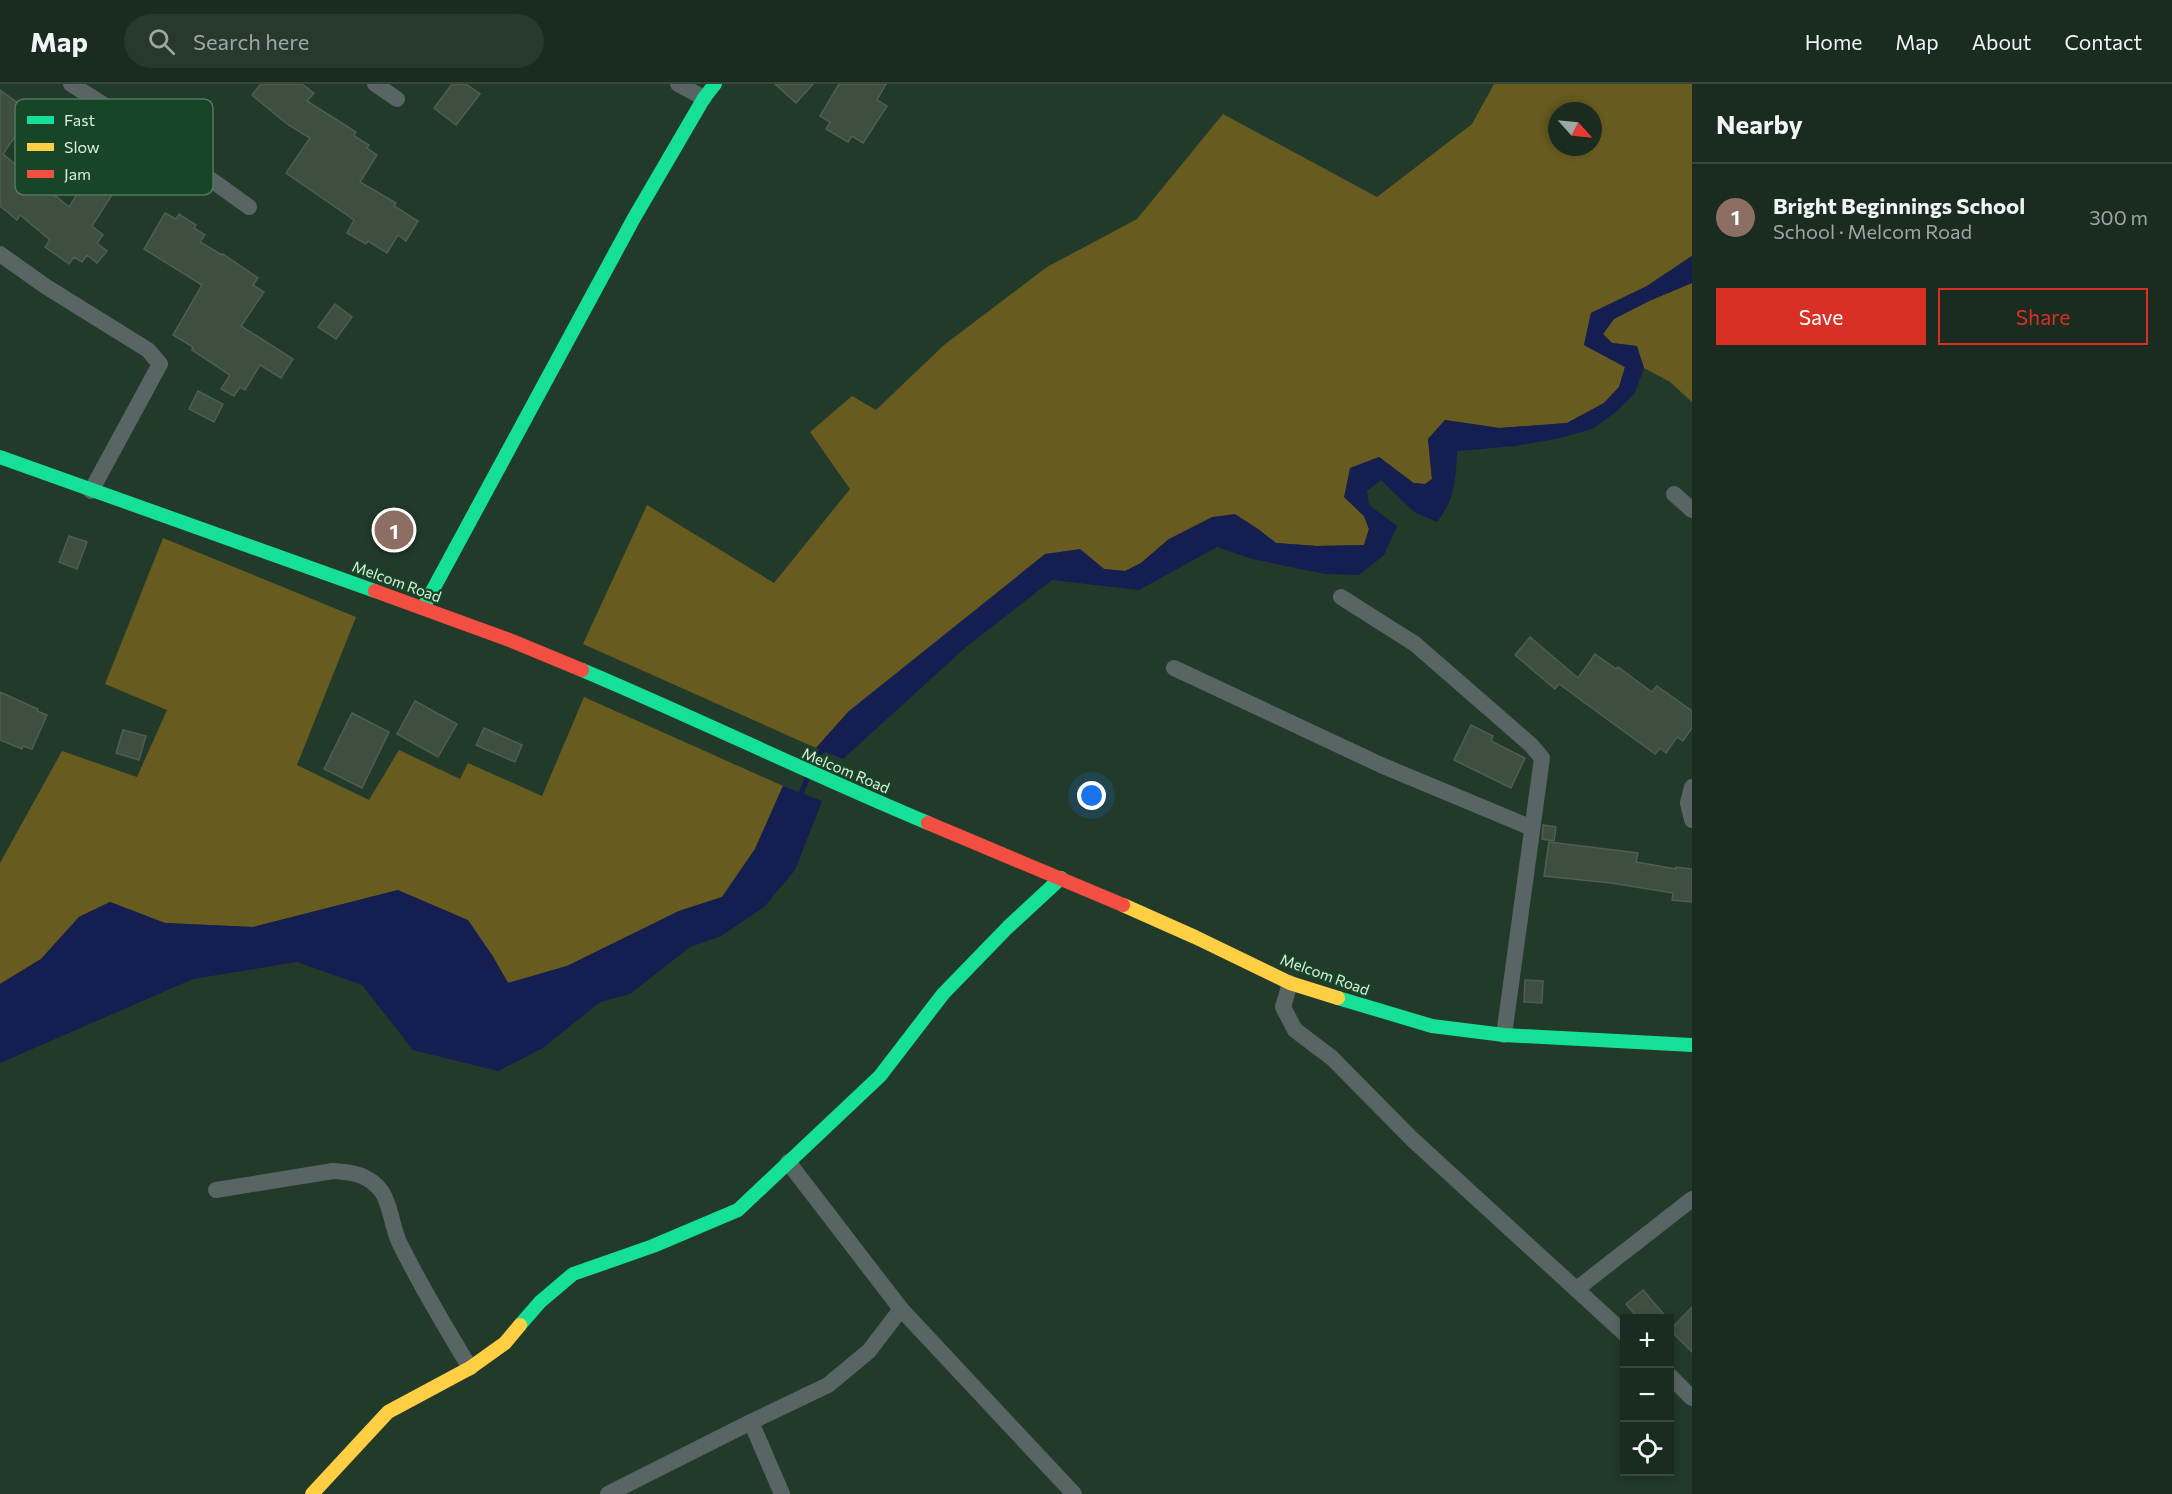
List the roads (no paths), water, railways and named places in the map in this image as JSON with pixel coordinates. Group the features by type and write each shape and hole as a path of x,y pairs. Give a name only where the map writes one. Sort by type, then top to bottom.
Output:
{"main road":[{"path":"423,608 634,218 704,98 715,84"},
{"name":"Melcom Road","path":"0,457 512,641 643,697 832,783 1061,878 1290,982 1431,1026 1504,1035 1692,1045"},
{"path":"312,1494 388,1412 470,1368 505,1343 540,1302 573,1274 653,1246 738,1210 880,1076 943,994 1008,927 1061,878"}],"street":[{"path":"71,84 95,99"},
{"path":"375,84 397,99"},
{"path":"678,84 704,98"},
{"path":"213,181 249,207"},
{"path":"0,254 45,286 148,350 160,364 91,491"},
{"path":"1674,494 1692,510"},
{"path":"1341,597 1415,644 1539,753 1542,764 1504,1035"},
{"path":"1174,668 1381,765 1532,828"},
{"path":"1692,787 1688,803 1692,820"},
{"path":"1290,982 1283,1007 1295,1030 1332,1058 1412,1139 1578,1288 1620,1329"},
{"path":"788,1162 901,1310 1074,1494"},
{"path":"216,1190 333,1171 353,1172 366,1177 382,1193 398,1242 470,1368"},
{"path":"1578,1288 1692,1199"},
{"path":"608,1494 828,1386 869,1351 901,1310"},
{"path":"1674,1380 1692,1398"},
{"path":"751,1422 782,1494"}],"waterway":[{"path":"812,768 818,754 828,747"},
{"path":"799,798 807,779"}],"place":[{"name":"Bright Beginnings School","path":"394,530"}]}
